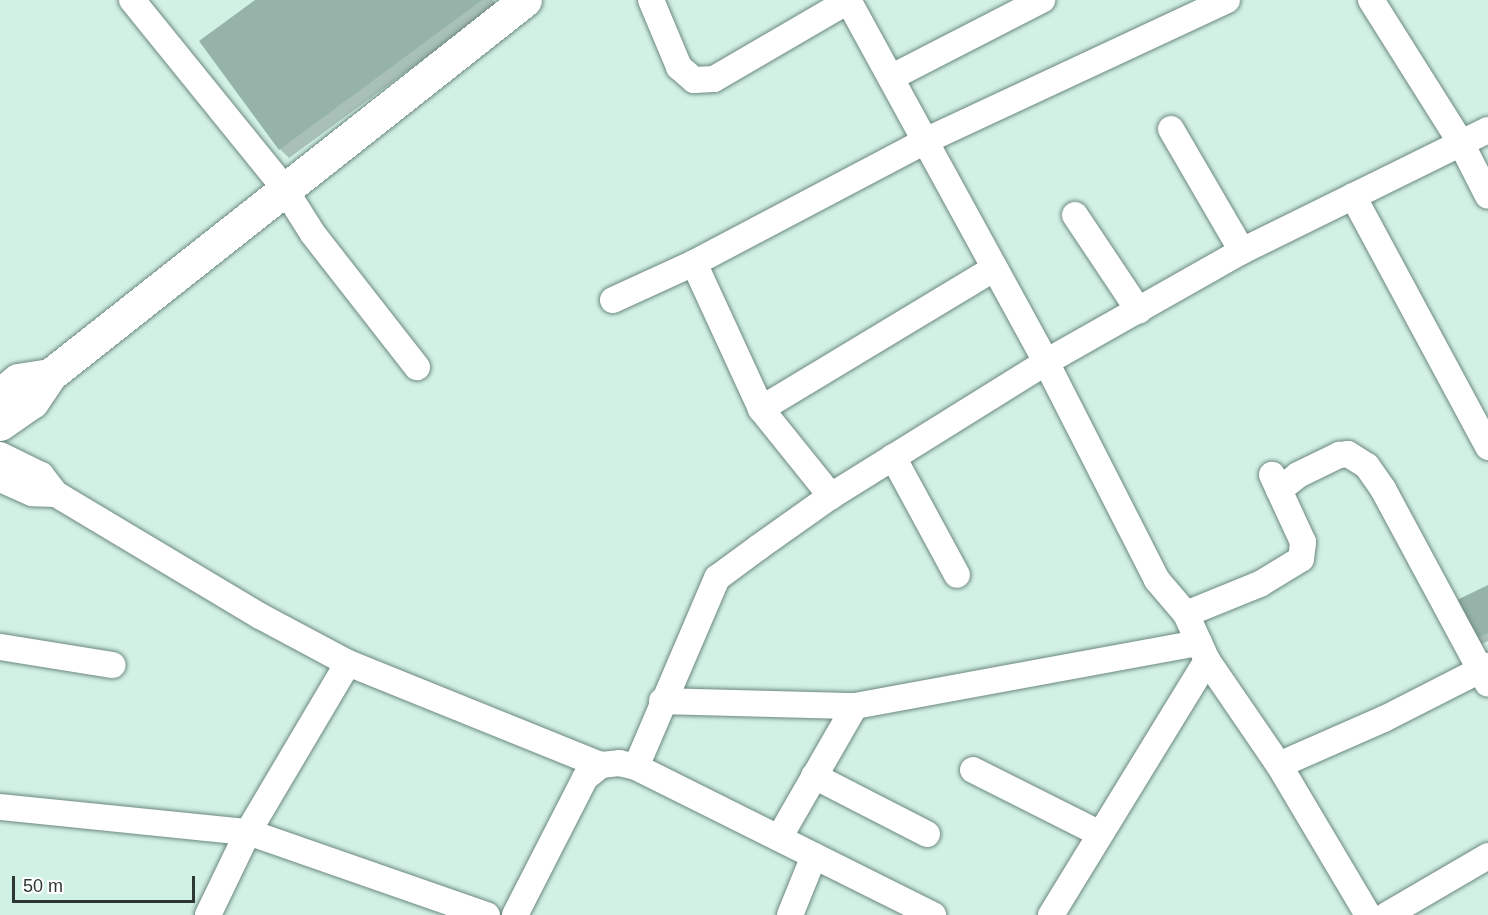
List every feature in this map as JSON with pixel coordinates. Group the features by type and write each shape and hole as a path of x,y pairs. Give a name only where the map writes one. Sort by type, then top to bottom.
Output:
{"main road":[{"path":"0,424 32,402 50,375 522,1"},
{"path":"0,395 18,380 50,375"}],"street":[{"path":"132,0 284,188 313,234 417,367"},
{"path":"651,0 679,67 694,80 714,79 848,0 927,140 1046,362 1157,580 1186,614 1203,651 1279,765 1368,915"},
{"path":"892,77 1042,0"},
{"path":"613,300 694,263 927,140 1227,0"},
{"path":"1371,0 1461,143 1488,196"},
{"path":"1171,129 1242,251"},
{"path":"636,767 662,701 717,578 831,496 1046,362 1242,251 1488,130"},
{"path":"1353,196 1479,406 1488,447"},
{"path":"1075,215 1139,311"},
{"path":"694,263 761,409 831,496"},
{"path":"761,409 995,268"},
{"path":"1186,614 1260,584 1301,559 1303,542 1276,483 1298,475 1339,454 1348,454 1367,466 1383,489 1486,673 1279,765"},
{"path":"0,455 41,475 56,494 260,616 348,663 601,765 636,767 933,915"},
{"path":"893,457 957,575"},
{"path":"0,479 32,493 56,494"},
{"path":"0,647 113,665"},
{"path":"662,701 855,706 1203,651"},
{"path":"1051,915 1203,651"},
{"path":"208,915 248,832 348,663"},
{"path":"779,838 855,706"},
{"path":"515,915 570,801 585,777 601,765"},
{"path":"973,770 1098,833"},
{"path":"814,776 927,834"},
{"path":"0,807 248,832 487,915"},
{"path":"790,915 814,856"},
{"path":"1387,915 1488,856"}],"building":[{"path":"255,0 482,0 279,150 199,41"},
{"path":"1488,585 1488,633 1475,639 1457,600"}]}
